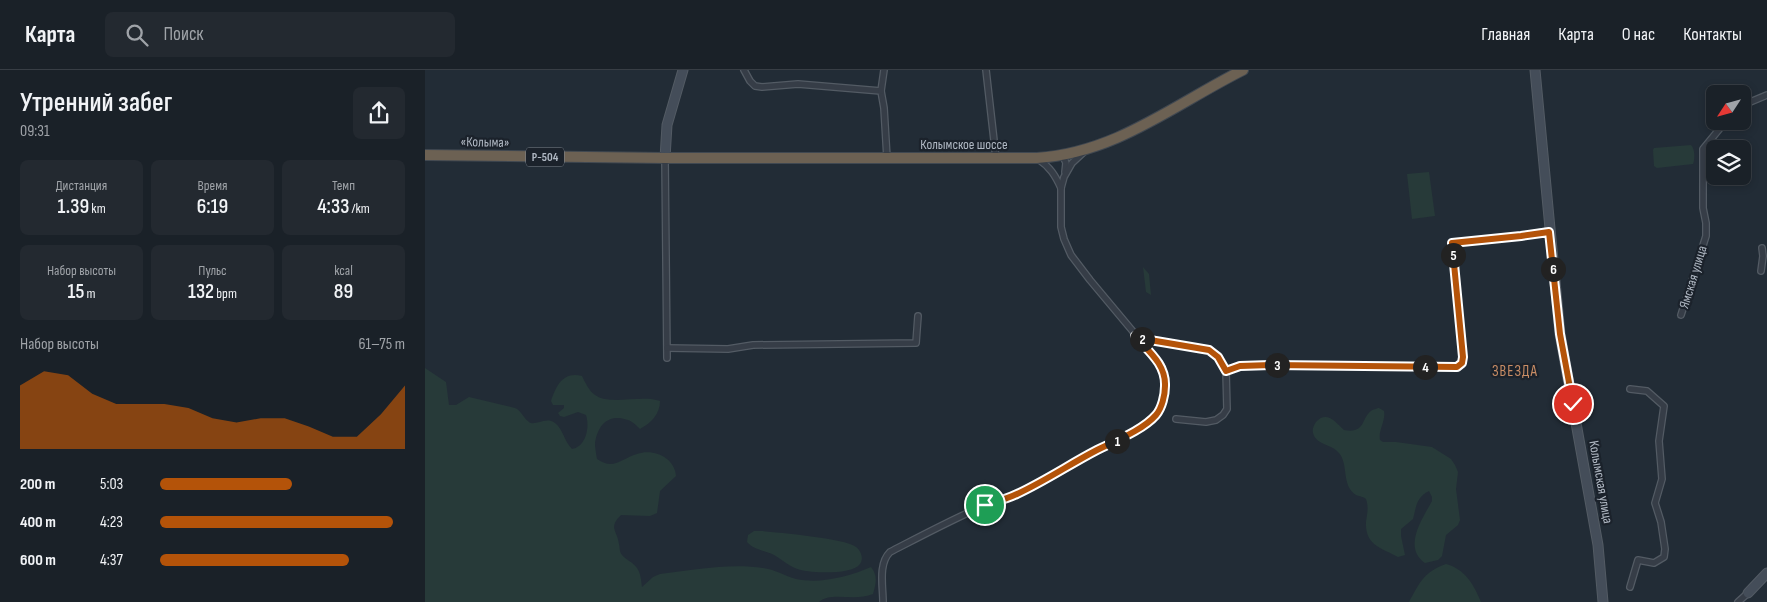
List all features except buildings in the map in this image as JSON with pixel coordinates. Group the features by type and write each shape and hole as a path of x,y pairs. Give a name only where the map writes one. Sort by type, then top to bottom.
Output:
{"highway":[{"name":"Колымское шоссе","path":"665,158 1037,158 1061,156 1087,150 1132,131 1238,71"},
{"name":"«Колыма»","path":"425,155 665,158"}],"street":[{"path":"667,358 665,158 667,125 683,70"},
{"path":"744,70 755,86 798,84 881,91"},
{"path":"884,70 881,91 885,108 887,158"},
{"path":"986,70 995,158"},
{"name":"Колымская улица","path":"1535,70 1560,334 1598,545 1603,602"},
{"path":"1751,102 1767,95"},
{"name":"Ямская улица","path":"1681,315 1706,236 1703,208 1703,149 1719,130"},
{"path":"1064,177 1072,163 1087,150"},
{"path":"883,602 883,564 890,552 985,505 1015,495 1045,480 1153,419 1162,404 1165,387 1164,374 1157,360 1085,275 1067,247 1061,227 1061,188 1066,164 1061,156 1054,162 1053,168 1061,188"},
{"path":"1037,158 1047,165 1056,176"},
{"path":"1226,371 1240,366 1271,365 1457,367 1462,363 1463,357 1452,243 1549,232"},
{"path":"1761,271 1763,248"},
{"path":"667,348 728,349 753,345 916,343 918,316"},
{"path":"1135,336 1209,350 1218,357 1226,371 1227,409 1223,415 1216,420 1205,422 1176,419"},
{"path":"1630,389 1647,391 1664,406 1659,442 1662,480 1655,497 1655,503 1661,522 1665,549 1664,557 1654,563 1638,560 1630,587"},
{"path":"1738,602 1767,573"}],"green space":[{"path":"1691,145 1694,154 1693,164 1657,168 1654,166 1654,148"},
{"path":"1429,172 1435,216 1412,219 1407,174"},
{"path":"1143,267 1149,274 1151,295 1146,292"},
{"path":"425,368 446,382 449,405 456,405 469,397 515,408 531,423 551,421 555,423 572,449 581,445 584,441 587,431 587,420 586,415 578,412 564,417 560,416 558,413 564,408 564,405 553,405 551,401 555,390 565,378 575,375 582,376 587,386 595,395 609,400 653,399 660,401 657,414 644,427 640,429 631,421 621,418 610,419 601,426 595,443 597,459 608,464 613,464 644,452 650,452 668,460 675,470 676,476 660,491 657,513 650,516 621,515 614,526 620,552 637,568 642,587 653,577 660,574 711,568 738,566 763,568 796,579 815,581 843,577 871,567 875,573 876,580 873,594 858,597 830,597 819,602 425,602"},
{"path":"1379,408 1384,411 1380,440 1383,442 1432,447 1451,459 1458,472 1456,489 1460,520 1458,525 1446,535 1442,556 1438,560 1425,563 1418,556 1415,549 1417,532 1432,501 1429,491 1421,496 1413,519 1401,529 1405,555 1398,557 1371,541 1366,530 1368,508 1366,499 1356,495 1348,486 1344,463 1339,453 1317,440 1313,433 1316,422 1324,417 1335,421 1344,430 1356,430 1360,428 1371,411"},
{"path":"754,531 811,536 839,541 856,547 862,557 861,562 856,568 841,572 814,572 797,569 774,555 750,545 747,542 748,535"},
{"path":"1446,564 1453,566 1468,578 1481,602 1409,602 1423,578 1432,570"}],"district":[{"name":"ЗВЕЗДА","path":"1515,371"}],"route":[{"path":"985,505 1015,495 1045,480 1153,419 1162,404 1165,387 1164,374 1161,365 1135,336 1209,350 1218,357 1226,371 1240,366 1271,365 1457,367 1462,363 1463,357 1452,243 1549,232 1560,334 1565,352 1573,404"}]}
